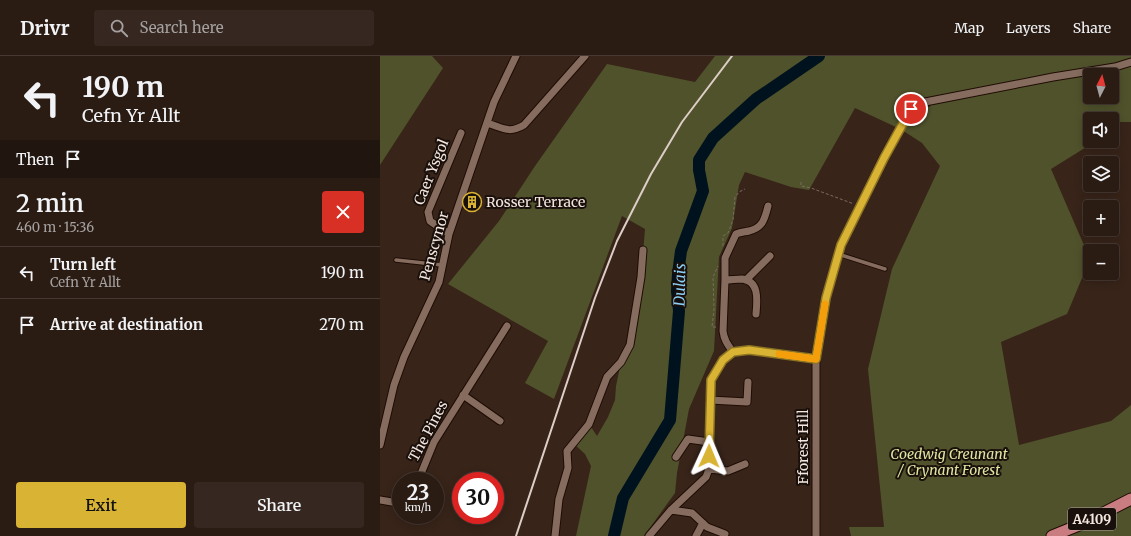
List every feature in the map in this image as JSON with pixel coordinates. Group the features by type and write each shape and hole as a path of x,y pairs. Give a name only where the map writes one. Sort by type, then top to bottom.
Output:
{"main road":[{"name":"A4109","path":"1052,536 1084,523 1131,500"}],"street":[{"name":"Penscynor","path":"380,445 394,385 401,364 439,282 449,234 494,102 516,56"},
{"path":"487,123 510,130 516,130 524,125 585,56"},
{"name":"Fforest Hill","path":"816,536 816,359 826,298 841,245 884,158 911,109 920,103 1053,77 1115,67 1131,62"},
{"name":"Caer Ysgol","path":"449,234 430,222 428,212 461,133"},
{"path":"733,352 726,344 723,331 725,258 736,234 753,230 762,225 765,221 768,206"},
{"path":"555,536 559,499 568,468 567,451 589,424 607,377 621,362 630,345 641,276 643,250"},
{"path":"746,280 770,256"},
{"path":"725,280 743,279 753,285 758,299 756,314"},
{"name":"The Pines","path":"422,472 434,442 507,326"},
{"path":"649,536 671,510 706,477 709,469 711,380 723,360 733,352 749,350 816,359"},
{"path":"710,400 747,402 748,382"},
{"name":"The Pines","path":"463,395 500,421"},
{"path":"676,457 688,439 710,442"},
{"path":"709,469 728,471 745,464"},
{"path":"380,500 392,502"},
{"path":"671,510 692,513 707,527 725,534"},
{"path":"696,536 703,523"}],"lane":[{"path":"838,254 885,269"},
{"path":"396,260 442,265"}],"path":[{"path":"801,182 801,186 811,188 860,206"}],"green space":[{"path":"380,56 432,56 443,68 380,165"},
{"name":"Coedwig Creunant / Crynant Forest","path":"715,56 1131,56 1131,122 1119,122 1119,112 1083,112 1083,148 1085,148 1051,169 1084,244 1083,276 1067,314 1001,342 1019,445 1111,421 1131,405 1131,536 851,536 849,527 884,527 868,369 892,269 940,166 922,143 902,130 912,111 930,107 930,98 913,106 898,128 855,108 809,190 791,187 745,172 739,185 732,228 719,257 714,351 689,409 677,473 675,493 644,536 576,536 591,466 585,454 573,443 589,424 597,436 608,417 615,400 621,362 630,345 641,277 645,229 622,216 554,399 525,383 548,341 448,284 499,221 535,166 607,64 695,82"}],"waterway":[{"name":"Dulais","path":"614,536 623,498 670,420 679,311 677,291 678,274 681,251 703,191 699,170 699,160 713,138 756,99 819,56"}],"railway":[{"path":"516,536 595,298 617,241 651,174 682,122 732,56"}],"slow traffic":[{"path":"779,354 816,359 825,304"}],"place":[{"name":"Rosser Terrace","path":"472,202"}],"route":[{"path":"709,456 711,380 723,360 733,352 749,350 816,359 826,298 841,245 884,158 911,109"}]}
